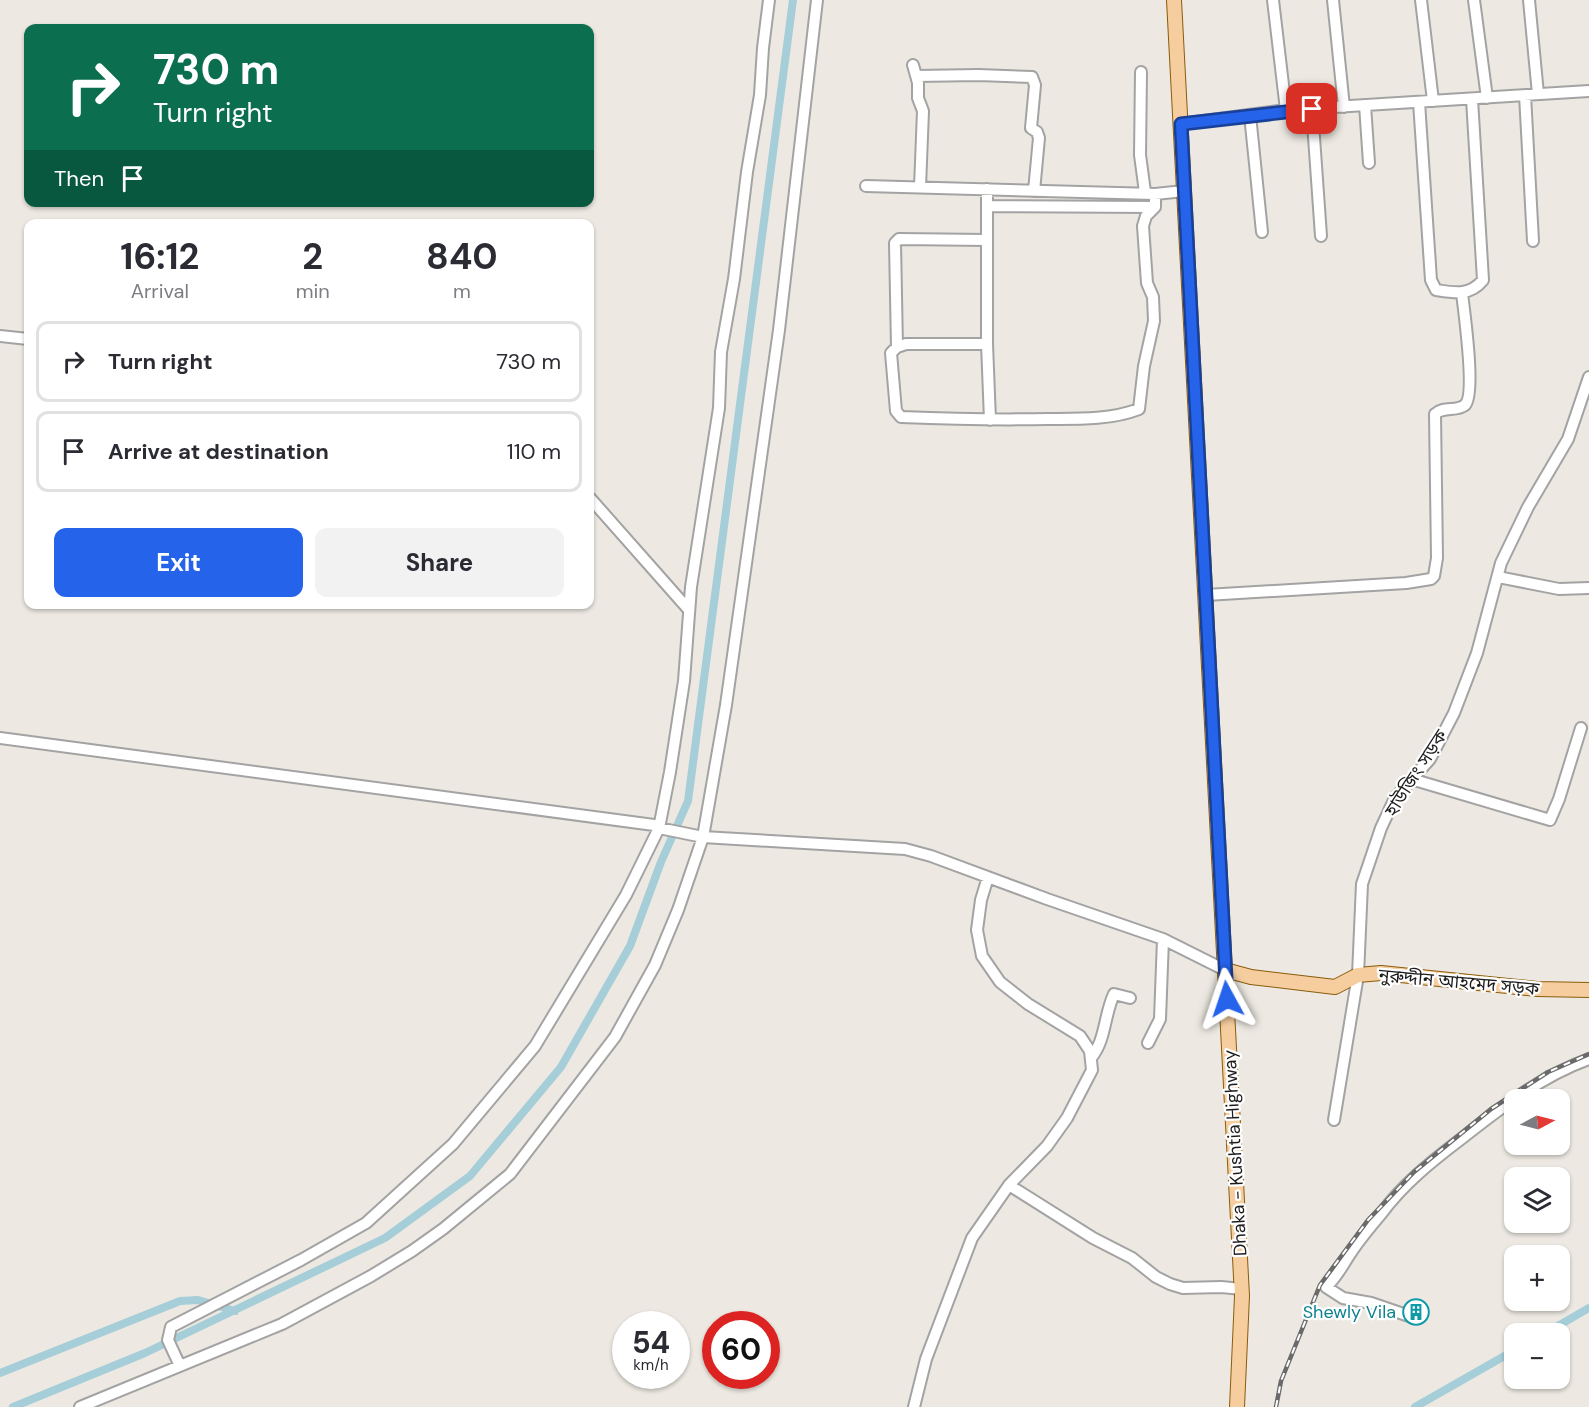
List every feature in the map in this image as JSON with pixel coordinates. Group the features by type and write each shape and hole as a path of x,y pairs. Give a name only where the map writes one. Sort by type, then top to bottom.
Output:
{"main road":[{"name":"Dhaka - Kushtia Highway","path":"1174,0 1242,1290 1237,1407"},
{"name":"নুরুদ্দীন আহমেদ সড়ক","path":"1225,970 1251,977 1335,987 1358,975 1381,973 1537,988 1589,990"}],"street":[{"path":"180,1366 171,1346 171,1327 302,1260 366,1223 453,1144 535,1046 626,895 658,828 679,716 691,587 719,408 721,352 734,279 747,172 760,95 769,0"},
{"path":"80,1407 282,1324 371,1276 443,1229 510,1174 615,1037 655,965 678,910 704,837 726,705 768,412 817,0"},
{"path":"1273,0 1286,110"},
{"path":"1333,0 1344,107"},
{"path":"1421,0 1432,101"},
{"path":"1474,0 1487,98"},
{"path":"1529,0 1538,94"},
{"path":"913,64 918,98 923,111 920,187"},
{"path":"1141,72 1140,155 1155,207"},
{"path":"916,76 1032,77 1035,85 1031,128 1037,132 1038,138 1034,191"},
{"path":"1181,124 1286,110 1589,91"},
{"path":"1525,95 1533,241"},
{"path":"1419,102 1431,280 1436,290 1462,293 1476,289 1483,280 1472,99"},
{"path":"1365,105 1369,163"},
{"path":"1312,109 1321,236"},
{"path":"1250,115 1262,232"},
{"path":"866,186 1150,193 1184,191"},
{"path":"987,189 987,344 990,420"},
{"path":"987,206 1155,207"},
{"path":"987,344 906,344 897,347 891,353 896,411 901,417 990,420 1074,419 1126,414 1139,409 1144,366 1154,321 1154,297 1148,283 1143,226 1146,216 1155,207"},
{"path":"897,347 895,243 899,239 987,240"},
{"path":"1206,595 1406,583 1431,579 1434,576 1437,558 1435,414 1442,409 1462,407 1470,395 1462,293"},
{"path":"0,336 24,339"},
{"name":"হাউজিং সড়ক","path":"1334,1120 1358,975 1362,884 1381,828 1395,798 1430,759 1454,713 1477,653 1501,563 1528,507 1568,439 1589,377"},
{"path":"594,502 689,609"},
{"path":"1498,577 1559,588 1589,588"},
{"path":"1411,779 1550,820 1559,799 1581,728"},
{"path":"0,738 654,825 658,828 704,837 905,849 931,856 1162,939 1225,970"},
{"path":"914,1407 926,1359 972,1238 1009,1185 1047,1146 1067,1118 1092,1070 1090,1051 1080,1036 1028,1004 1000,982 982,956 977,930 981,900 988,877"},
{"path":"1148,1043 1160,1019 1162,939"},
{"path":"1091,1058 1096,1052 1105,1028 1109,1005 1114,994 1130,998"},
{"path":"1415,1318 1371,1303 1343,1298 1326,1287 1335,1279 1356,1245 1399,1192 1426,1167 1490,1115 1542,1082 1589,1059"},
{"path":"1009,1185 1093,1238 1132,1258 1156,1277 1170,1284 1183,1288 1221,1287 1242,1290"}],"waterway":[{"path":"13,1407 145,1353 385,1238 470,1176 561,1067 630,946 661,862 688,801 793,0"},
{"path":"0,1373 180,1301 198,1300 235,1311"},
{"path":"1563,1323 1589,1308"},
{"path":"1415,1407 1504,1356"}],"railway":[{"path":"1276,1407 1281,1381 1320,1285 1368,1220 1414,1172 1491,1109 1548,1072 1589,1054"}],"place":[{"name":"Shewly Vila","path":"1416,1312"}],"route":[{"path":"1227,999 1181,124 1286,110 1312,109"}]}
